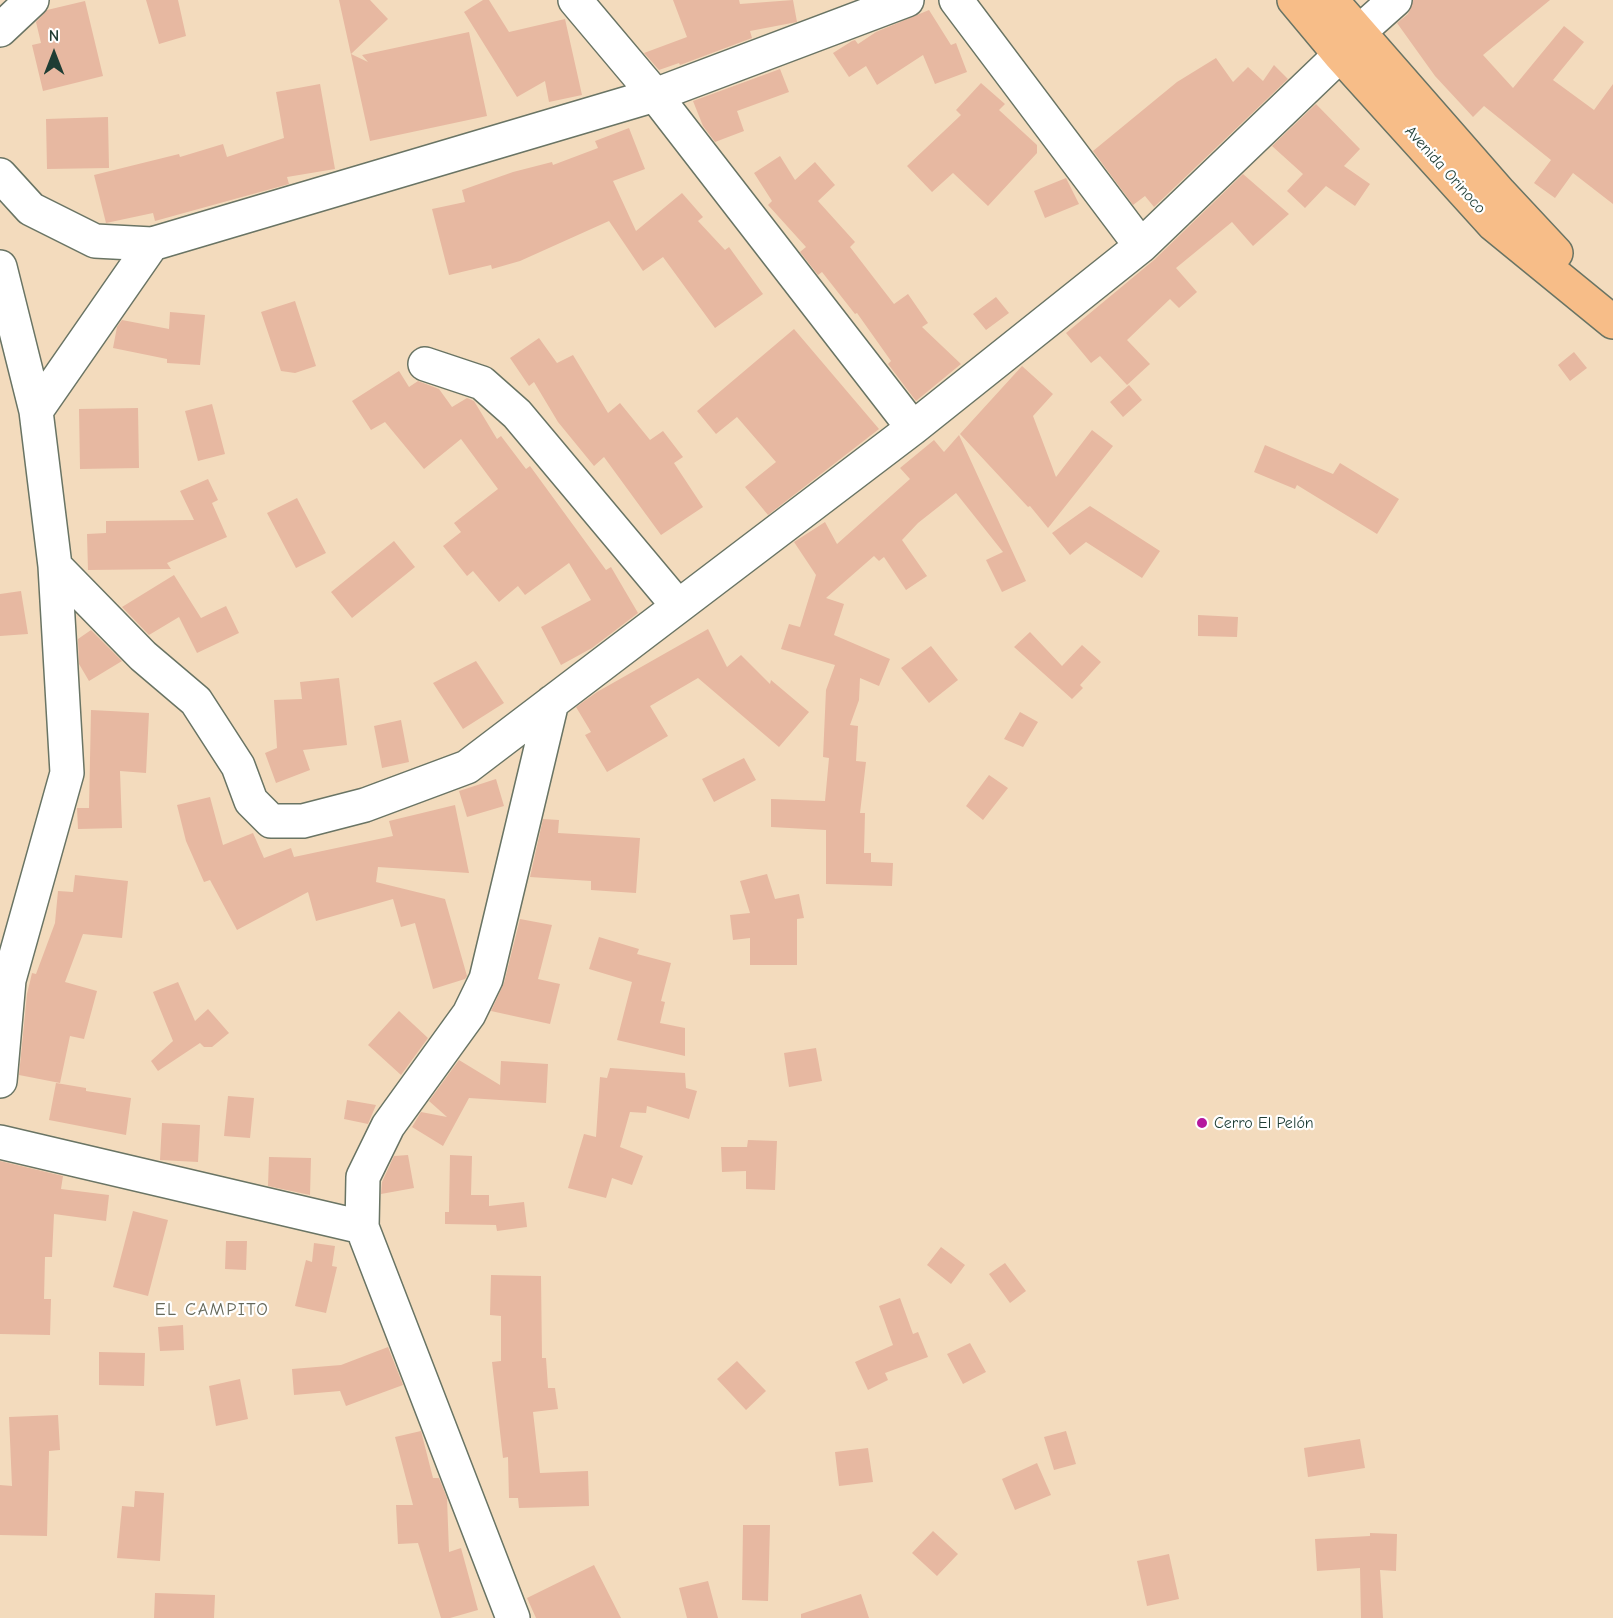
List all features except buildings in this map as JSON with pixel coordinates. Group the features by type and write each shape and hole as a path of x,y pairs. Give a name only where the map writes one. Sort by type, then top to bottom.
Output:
{"main road":[{"name":"Avenida Orinoco","path":"1294,0 1349,44 1500,193 1613,313"},
{"name":"Avenida Orinoco","path":"1331,0 1349,44 1493,224 1613,322"}],"street":[{"path":"0,30 32,0"},
{"path":"575,0 656,94 913,428"},
{"path":"0,175 31,208 95,241 152,244 656,94 907,0"},
{"path":"956,0 1141,246"},
{"path":"55,566 143,656 196,701 238,766 251,801 271,820 303,820 365,805 467,767 913,428 1141,246 1395,0"},
{"path":"36,411 152,244"},
{"path":"0,267 36,411 55,566 67,773 5,990 0,1081"},
{"path":"425,364 482,383 517,414 678,606"},
{"path":"513,1618 362,1227 363,1177 388,1126 469,1014 486,979 552,702"},
{"path":"0,1142 362,1227"}],"place":[{"name":"Cerro El Pelón","path":"1202,1123"}],"district":[{"name":"EL CAMPITO","path":"212,1310"}]}
